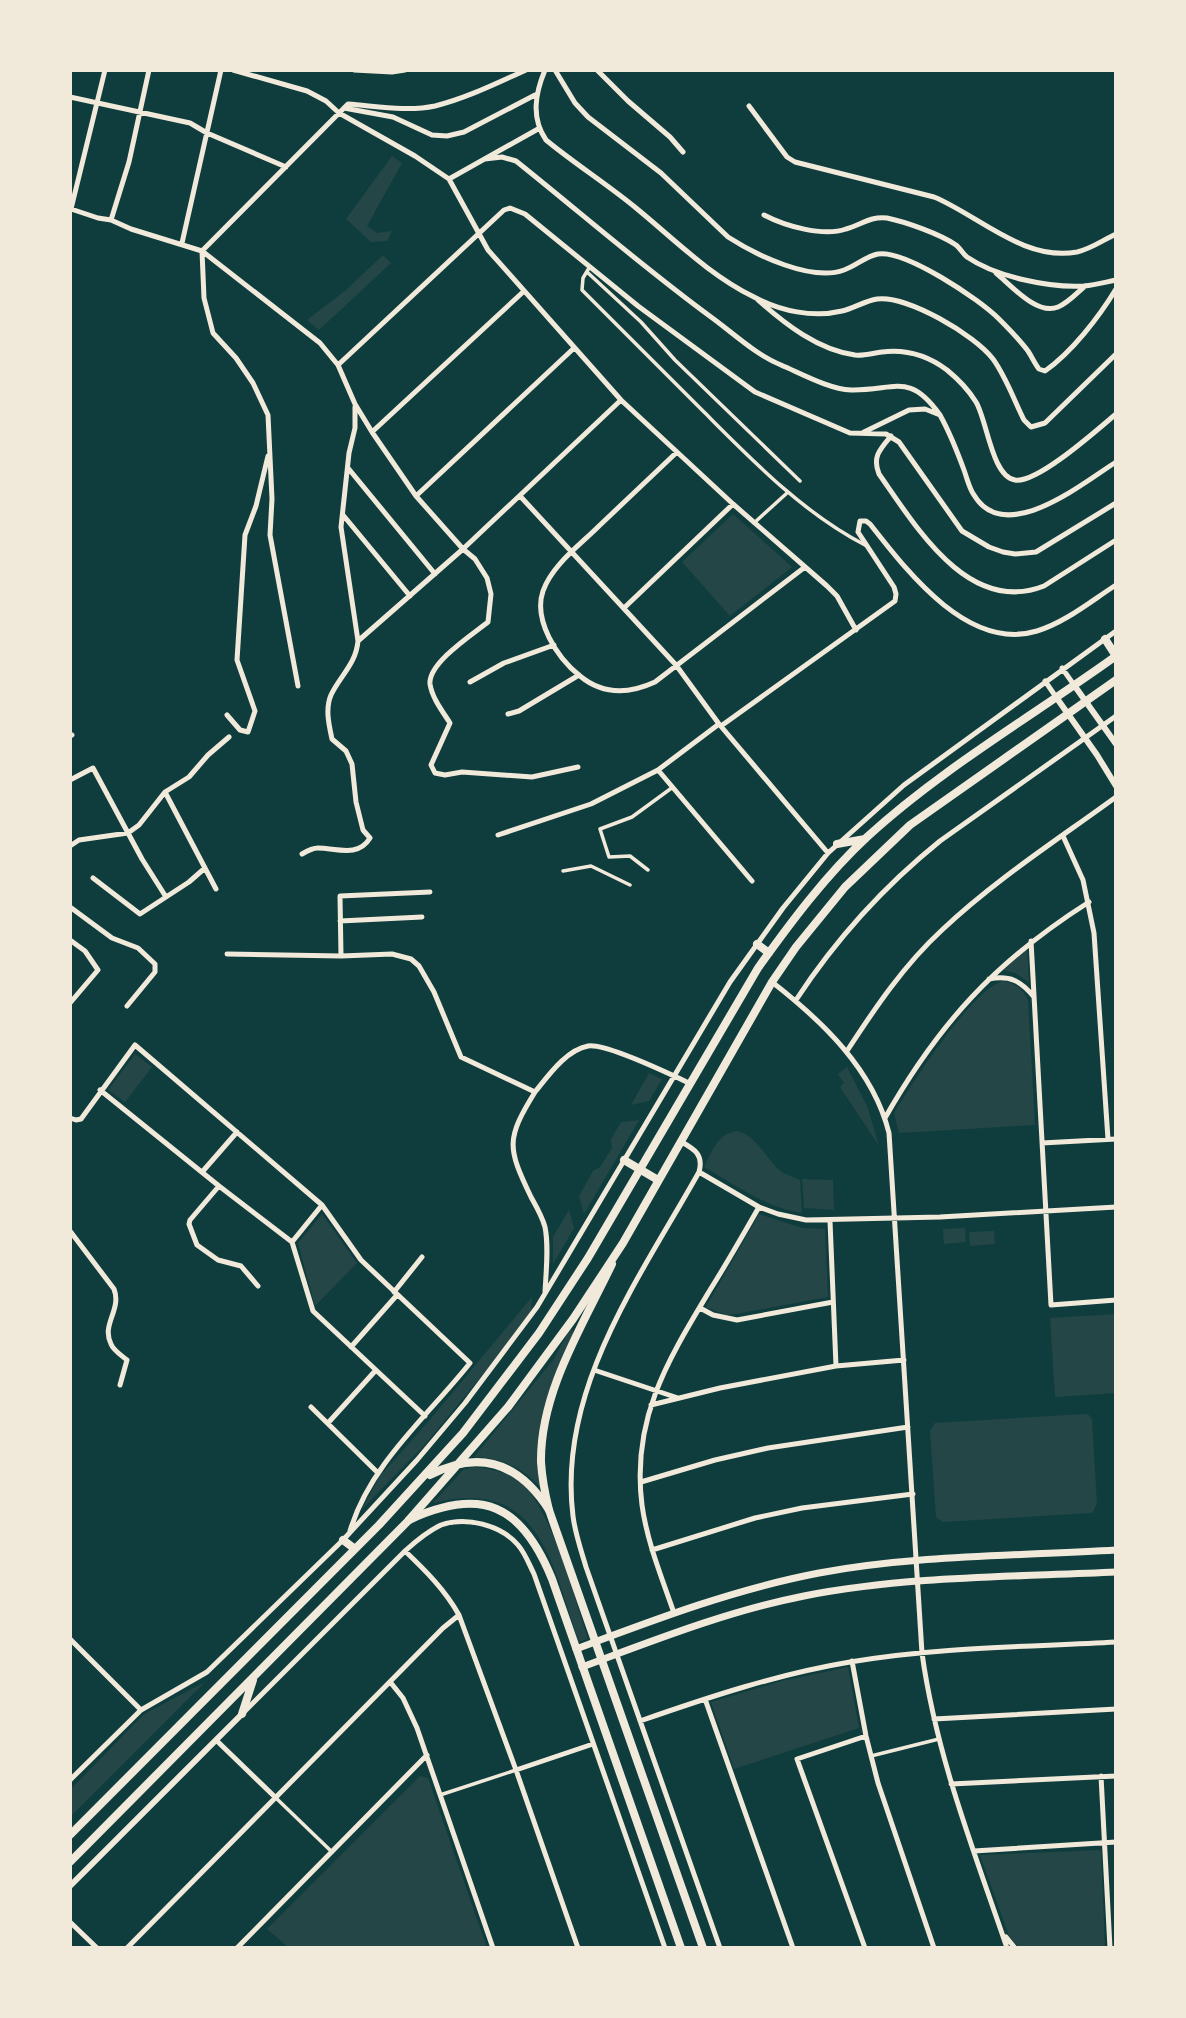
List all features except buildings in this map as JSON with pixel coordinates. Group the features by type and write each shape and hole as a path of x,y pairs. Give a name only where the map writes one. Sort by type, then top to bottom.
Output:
{"main road":[{"path":"70,1835 390,1514 463,1433 539,1333 606,1231 747,986 769,953 832,873 865,839 915,797 1116,656 1105,639"},
{"path":"703,1948 549,1510 541,1459 548,1412 564,1366 623,1243 772,982 820,916 845,887 926,812 1116,680"},
{"path":"837,844 865,839"},
{"path":"757,944 769,953"},
{"path":"624,1160 658,1180"},
{"path":"70,1862 405,1524 461,1463 534,1373 623,1243"},
{"path":"425,1477 461,1463 492,1463 507,1468 530,1484 549,1510"},
{"path":"405,1524 431,1510 456,1504 491,1508 524,1527 541,1553 681,1948"},
{"path":"390,1514 405,1524"},
{"path":"346,1536 355,1549"},
{"path":"576,1649 741,1591 795,1578 851,1568 917,1561 1116,1550"},
{"path":"582,1667 709,1621 777,1602 855,1588 918,1582 1116,1572"},
{"path":"242,1714 254,1676"}],"street":[{"path":"105,70 99,103 70,210 111,220 202,251 320,343 338,365 355,404 416,496 475,559 487,578 491,594 488,622 438,663 431,674 430,685 450,723 431,765 432,769 440,775 462,772 532,777 578,767"},
{"path":"111,220 130,162 149,70"},
{"path":"182,243 221,70"},
{"path":"233,70 307,91 344,108 393,117 432,135 447,136 464,132 535,95"},
{"path":"354,70 405,70"},
{"path":"298,686 270,535 272,499 268,415 253,383 213,333 204,298 202,251 344,108 434,106 481,91 526,70"},
{"path":"545,70 535,95 538,129 546,140 633,206 716,275 756,298 787,325 841,352 858,355 906,351 926,356 945,369 963,384 975,401 983,417 998,465 1009,479 1027,480 1042,471 1116,414"},
{"path":"555,70 575,103 588,117 653,166 734,241 777,263 824,272 845,270 878,254 901,258 972,296 998,318 1039,369 1045,371 1075,343 1107,305 1116,289"},
{"path":"597,70 683,152"},
{"path":"603,75 609,70"},
{"path":"70,97 190,123 286,167"},
{"path":"749,106 794,162 934,197 951,204 978,223 1013,241 1058,253 1076,252 1116,234"},
{"path":"344,108 449,179 478,235 573,349 621,400 837,596 856,630"},
{"path":"449,179 538,129"},
{"path":"485,159 502,157 516,161 678,292 777,364 850,390 901,386 922,393 940,415 974,495 981,504 1004,515 1017,516 1046,506 1116,463"},
{"path":"338,365 504,210 510,208 525,214 568,251 800,481"},
{"path":"764,215 789,226 828,231 847,229 869,219 884,218 940,238 957,246 966,256 991,268 1032,282 1085,286 1116,280"},
{"path":"991,268 1041,308 1060,306 1085,286"},
{"path":"588,270 755,393 849,433 891,436 899,442 962,531 982,544 1015,554 1036,552 1116,503"},
{"path":"588,270 583,278 582,290 733,441 787,492 847,536 865,545"},
{"path":"372,432 523,292"},
{"path":"756,298 805,313 843,311 880,299 898,301 928,313 982,348 993,359 1024,420 1031,426 1045,423 1116,354"},
{"path":"416,496 573,349"},
{"path":"358,641 463,549 621,400"},
{"path":"302,854 315,847 351,851 364,846 370,838 363,830 356,802 352,764 346,751 332,739 327,710 331,695 357,655 358,641 341,527 347,467 355,428 355,404"},
{"path":"861,433 909,410 925,409 940,415"},
{"path":"891,436 877,453 876,467 879,474 929,544 943,559 988,587 1012,593 1044,586 1116,540"},
{"path":"227,715 240,730 248,732 255,711 237,660 245,536 256,506 270,448"},
{"path":"677,452 572,552 553,572 542,594 542,617 554,645 579,676 601,688 627,692 639,690 655,682 805,567"},
{"path":"347,467 435,574"},
{"path":"754,523 787,492"},
{"path":"520,496 676,665 720,725 828,853"},
{"path":"624,608 733,504"},
{"path":"342,515 410,596"},
{"path":"498,835 591,804 658,770 895,601 894,587 865,545 857,528 862,520 870,524 907,572 930,593 978,627 997,634 1017,635 1054,625 1116,585"},
{"path":"71,1776 141,1710 207,1672 346,1536 417,1460 465,1403 504,1354 544,1295 730,982 828,853 904,785 1116,631"},
{"path":"470,682 504,663 554,645"},
{"path":"1062,668 1116,744"},
{"path":"508,714 520,711 579,676"},
{"path":"1045,681 1116,786"},
{"path":"796,1000 859,916 913,863 1116,716"},
{"path":"70,846 79,840 128,834 139,825 165,792 189,777 208,755 229,737"},
{"path":"70,780 93,768 166,897"},
{"path":"658,770 752,881"},
{"path":"648,870 630,856 609,857 600,829 632,817 673,787"},
{"path":"165,792 216,889"},
{"path":"847,1051 906,968 940,931 979,897 1116,797"},
{"path":"1063,836 1083,880 1089,902 1097,962 1108,1139"},
{"path":"563,871 590,866 630,885"},
{"path":"93,878 140,914 189,882 205,868"},
{"path":"341,956 340,896 430,892"},
{"path":"885,1118 936,1037 988,979 1031,941 1089,902"},
{"path":"70,907 111,938 138,948 155,964 155,972 127,1006"},
{"path":"340,921 422,917"},
{"path":"70,940 85,951 98,970 70,1003"},
{"path":"1031,941 1051,1305 1116,1300"},
{"path":"227,954 392,954 411,959 434,992 461,1058 535,1092"},
{"path":"988,979 1010,978 1026,988 1034,998"},
{"path":"772,982 796,1000 847,1051 885,1118 890,1141 922,1653 934,1719 951,1784 1007,1948"},
{"path":"70,1118 81,1119 135,1045 322,1205 361,1260 470,1363 377,1472 346,1536"},
{"path":"544,1295 547,1269 545,1228 521,1176 512,1139 516,1123 535,1092 564,1060 590,1045 691,1084"},
{"path":"100,1090 292,1242 313,1311 425,1416"},
{"path":"203,1171 237,1132"},
{"path":"1042,1143 1116,1139"},
{"path":"680,1141 700,1155 702,1163 621,1312 594,1370 583,1402 573,1448 573,1515 586,1567 720,1948"},
{"path":"699,1172 759,1207 792,1218 830,1221 1116,1207"},
{"path":"219,1186 190,1220 197,1245 218,1260 241,1266 258,1286"},
{"path":"292,1242 322,1205"},
{"path":"674,1613 652,1550 642,1505 643,1441 655,1390 670,1358 759,1207"},
{"path":"830,1221 836,1366"},
{"path":"70,1230 114,1289 117,1298 117,1308 108,1324 111,1344 127,1360 120,1385"},
{"path":"351,1347 422,1257"},
{"path":"700,1308 713,1315 737,1320 833,1302"},
{"path":"651,1405 836,1366 904,1360"},
{"path":"328,1423 376,1370"},
{"path":"594,1370 678,1398"},
{"path":"311,1407 377,1472"},
{"path":"641,1482 715,1460 768,1448 908,1427"},
{"path":"652,1550 755,1517 802,1508 913,1494"},
{"path":"70,1886 405,1551 431,1531 454,1522 479,1524 494,1527 507,1535 527,1557 665,1948"},
{"path":"405,1551 436,1583 459,1615 578,1948"},
{"path":"127,1948 443,1628 459,1615"},
{"path":"70,1639 141,1710"},
{"path":"640,1721 783,1675 852,1661 922,1653 1116,1642"},
{"path":"562,1654 576,1649"},
{"path":"852,1661 866,1735 886,1810 934,1948"},
{"path":"568,1672 582,1667"},
{"path":"391,1683 410,1712 427,1755 493,1948"},
{"path":"705,1699 793,1948"},
{"path":"934,1719 1116,1709"},
{"path":"865,1948 797,1759 866,1735"},
{"path":"871,1756 939,1739"},
{"path":"215,1740 332,1852"},
{"path":"440,1795 593,1744"},
{"path":"237,1948 427,1755"},
{"path":"1101,1776 1110,1948"},
{"path":"951,1784 1116,1776"},
{"path":"974,1851 1116,1842"},
{"path":"1108,1909 1116,1908"},
{"path":"70,1922 97,1948"},
{"path":"1002,1933 1015,1948"}],"shaded area":[{"path":"392,156 402,163 367,226 377,233 392,231 387,241 371,242 346,219"},
{"path":"383,255 391,263 319,330 307,320 346,290"},
{"path":"733,514 792,567 730,616 682,562"},
{"path":"1027,948 1029,982 1015,973 1002,970"},
{"path":"1004,981 1019,988 1028,1000 1035,1125 899,1133 894,1113 928,1060 977,1000 991,987"},
{"path":"135,1054 152,1067 125,1102 108,1090"},
{"path":"847,1067 868,1108 879,1146 840,1087 844,1083 838,1074"},
{"path":"649,1073 662,1079 649,1101 631,1105"},
{"path":"639,1120 584,1214 579,1196 593,1171 600,1167 612,1148 611,1139 621,1122"},
{"path":"737,1131 756,1143 779,1170 800,1180 802,1213 763,1201 704,1167 720,1139"},
{"path":"802,1179 833,1180 834,1210 804,1208"},
{"path":"569,1210 574,1228 553,1264 553,1237"},
{"path":"322,1214 357,1263 315,1306 298,1243"},
{"path":"759,1214 802,1228 825,1229 828,1297 726,1315 706,1307"},
{"path":"965,1228 966,1242 944,1244 943,1229"},
{"path":"994,1231 995,1244 970,1246 969,1232"},
{"path":"532,1297 531,1311 485,1372 422,1448 362,1509 380,1476"},
{"path":"1116,1314 1116,1393 1055,1397 1050,1318"},
{"path":"570,1329 573,1331 573,1337 549,1391 539,1428 537,1448 540,1487 510,1464 474,1457 554,1359"},
{"path":"1089,1415 1092,1420 1097,1504 1092,1513 943,1522 936,1517 930,1431 935,1423"},
{"path":"476,1467 508,1475 518,1480 530,1492 551,1530 588,1639 579,1642 549,1557 536,1533 519,1515 497,1502 469,1498 433,1503 464,1469"},
{"path":"848,1667 859,1728 734,1769 711,1702 782,1681"},
{"path":"205,1682 70,1817 70,1790 144,1714"},
{"path":"420,1776 428,1778 487,1948 289,1948 267,1929"},
{"path":"1101,1850 1105,1948 1019,1948 1009,1936 980,1855"}]}
